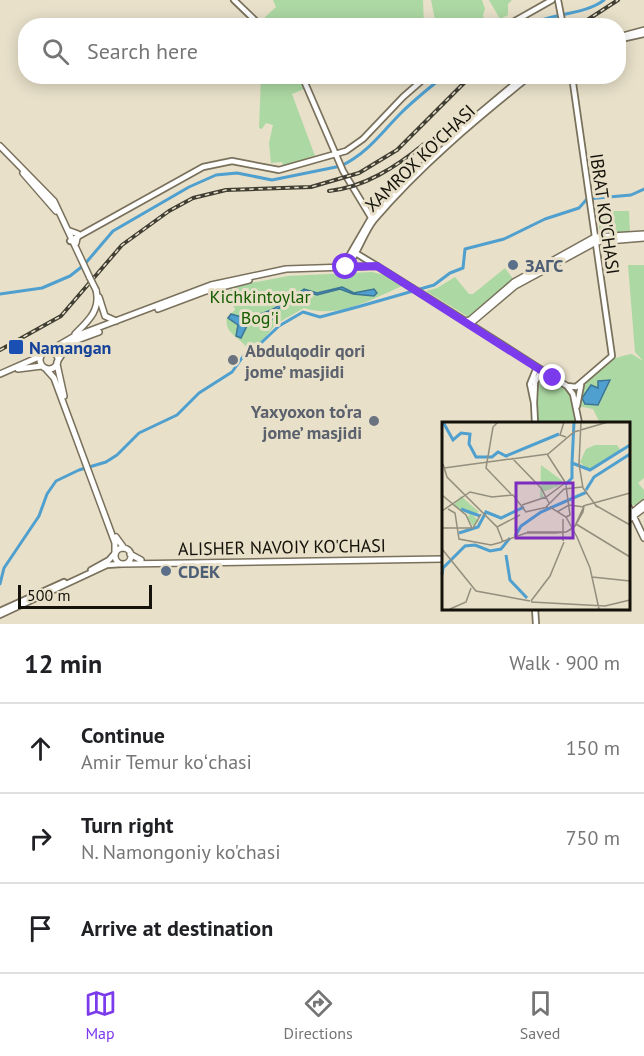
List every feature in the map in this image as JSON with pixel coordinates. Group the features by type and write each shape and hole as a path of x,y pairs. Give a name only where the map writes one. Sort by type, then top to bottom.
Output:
{"main road":[{"path":"234,0 253,18"},
{"path":"558,0 561,18"},
{"path":"520,18 548,2 560,8"},
{"path":"626,36 644,32"},
{"path":"305,84 343,171 373,219"},
{"path":"74,239 203,167 232,162 279,170 337,158 359,142 418,84"},
{"path":"343,268 373,219 464,125 514,84"},
{"name":"XAMROX KO'CHASI","path":"343,268 373,219 457,136 520,84"},
{"name":"IBRAT KO'CHASI","path":"573,84 612,356 582,383"},
{"path":"0,146 54,201 74,239 105,316 117,321"},
{"path":"0,151 49,201 74,239"},
{"path":"470,322 515,286 596,240 644,236"},
{"path":"354,252 470,322 567,386 574,388 582,383"},
{"path":"0,376 73,337 224,286 273,273 377,266"},
{"path":"343,268 385,271"},
{"path":"0,376 20,368 44,367 57,363 73,337 95,311 98,300 96,290"},
{"path":"69,343 169,303"},
{"path":"0,613 107,566 129,561 130,554 117,539 88,468 57,374 56,356 49,351"},
{"path":"41,356 44,367 54,378 88,468 115,543 116,560 122,564"},
{"path":"535,422 530,384 539,369"},
{"path":"575,397 582,383"},
{"path":"567,386 575,397 579,422"},
{"path":"631,516 644,503"},
{"path":"631,516 644,508"},
{"path":"631,516 644,533"},
{"path":"631,516 644,538"},
{"path":"0,613 105,563 124,548"},
{"name":"ALISHER NAVOIY KO'CHASI","path":"130,554 139,561 442,558"},
{"name":"ALISHER NAVOIY KO'CHASI","path":"122,564 442,558"},
{"path":"535,609 536,624"}],"green space":[{"path":"273,0 423,0 424,18 265,18 276,7"},
{"path":"431,0 482,0 485,9 484,18 435,18"},
{"path":"489,0 512,0 508,4 508,15 499,18"},
{"path":"261,84 302,84 304,89 292,94 315,156 283,166 282,162 271,163 269,143 273,125 266,123 262,129 259,128"},
{"path":"599,211 629,211 630,233 599,234"},
{"path":"628,265 644,265 644,478 638,483 644,490 644,499 638,505 629,505 629,422 600,422 593,409 578,406 585,386 596,371 621,356 632,354 643,361 635,352"},
{"path":"505,268 514,280 470,318 426,291 437,288 455,277 469,294 473,294"},
{"name":"Kichkintoylar Bog'i","path":"372,272 385,275 402,286 341,310 316,311 304,308 276,324 262,341 247,348 228,327 227,317 235,310 228,292 235,286 288,276"},
{"path":"542,374 571,391 576,422 538,422 537,390"}],"water":[{"path":"342,287 354,293 374,289 377,293 374,296 353,294 340,289 317,295 305,291 275,311 271,321 248,324 241,338 236,336 238,325 228,318 231,314 251,316 270,311 304,289 317,293"},
{"path":"610,380 598,405 585,404 582,398 591,385 598,388 598,381"}],"waterway":[{"path":"550,18 587,9 604,0"},
{"path":"0,294 42,288 70,276 84,265 113,231 189,187 216,175 237,173 272,180 341,166 367,149 406,108 434,84"},
{"path":"0,584 4,568 39,516 47,494 56,481 79,470 106,462 117,455 139,433 177,415 199,393 232,372 247,351 261,343 279,326 303,312 320,317 434,285 450,273 463,268 465,249 504,239 545,219 579,208 587,199 631,195 644,189"}],"railway":[{"path":"590,18 618,0"},
{"path":"0,350 61,316 122,245 169,211 193,198 226,190 311,187 359,173 397,150 463,84"},
{"path":"329,191 355,185 380,175 424,144"}],"place":[{"name":"ЗАГС","path":"513,265"},
{"name":"Namangan","path":"16,347"},
{"name":"Abdulqodir qori jome’ masjidi","path":"233,360"},
{"name":"Yaxyoxon to‘ra jome’ masjidi","path":"374,421"},
{"name":"CDEK","path":"166,571"}],"route":[{"path":"346,267 377,266 553,378"}]}
